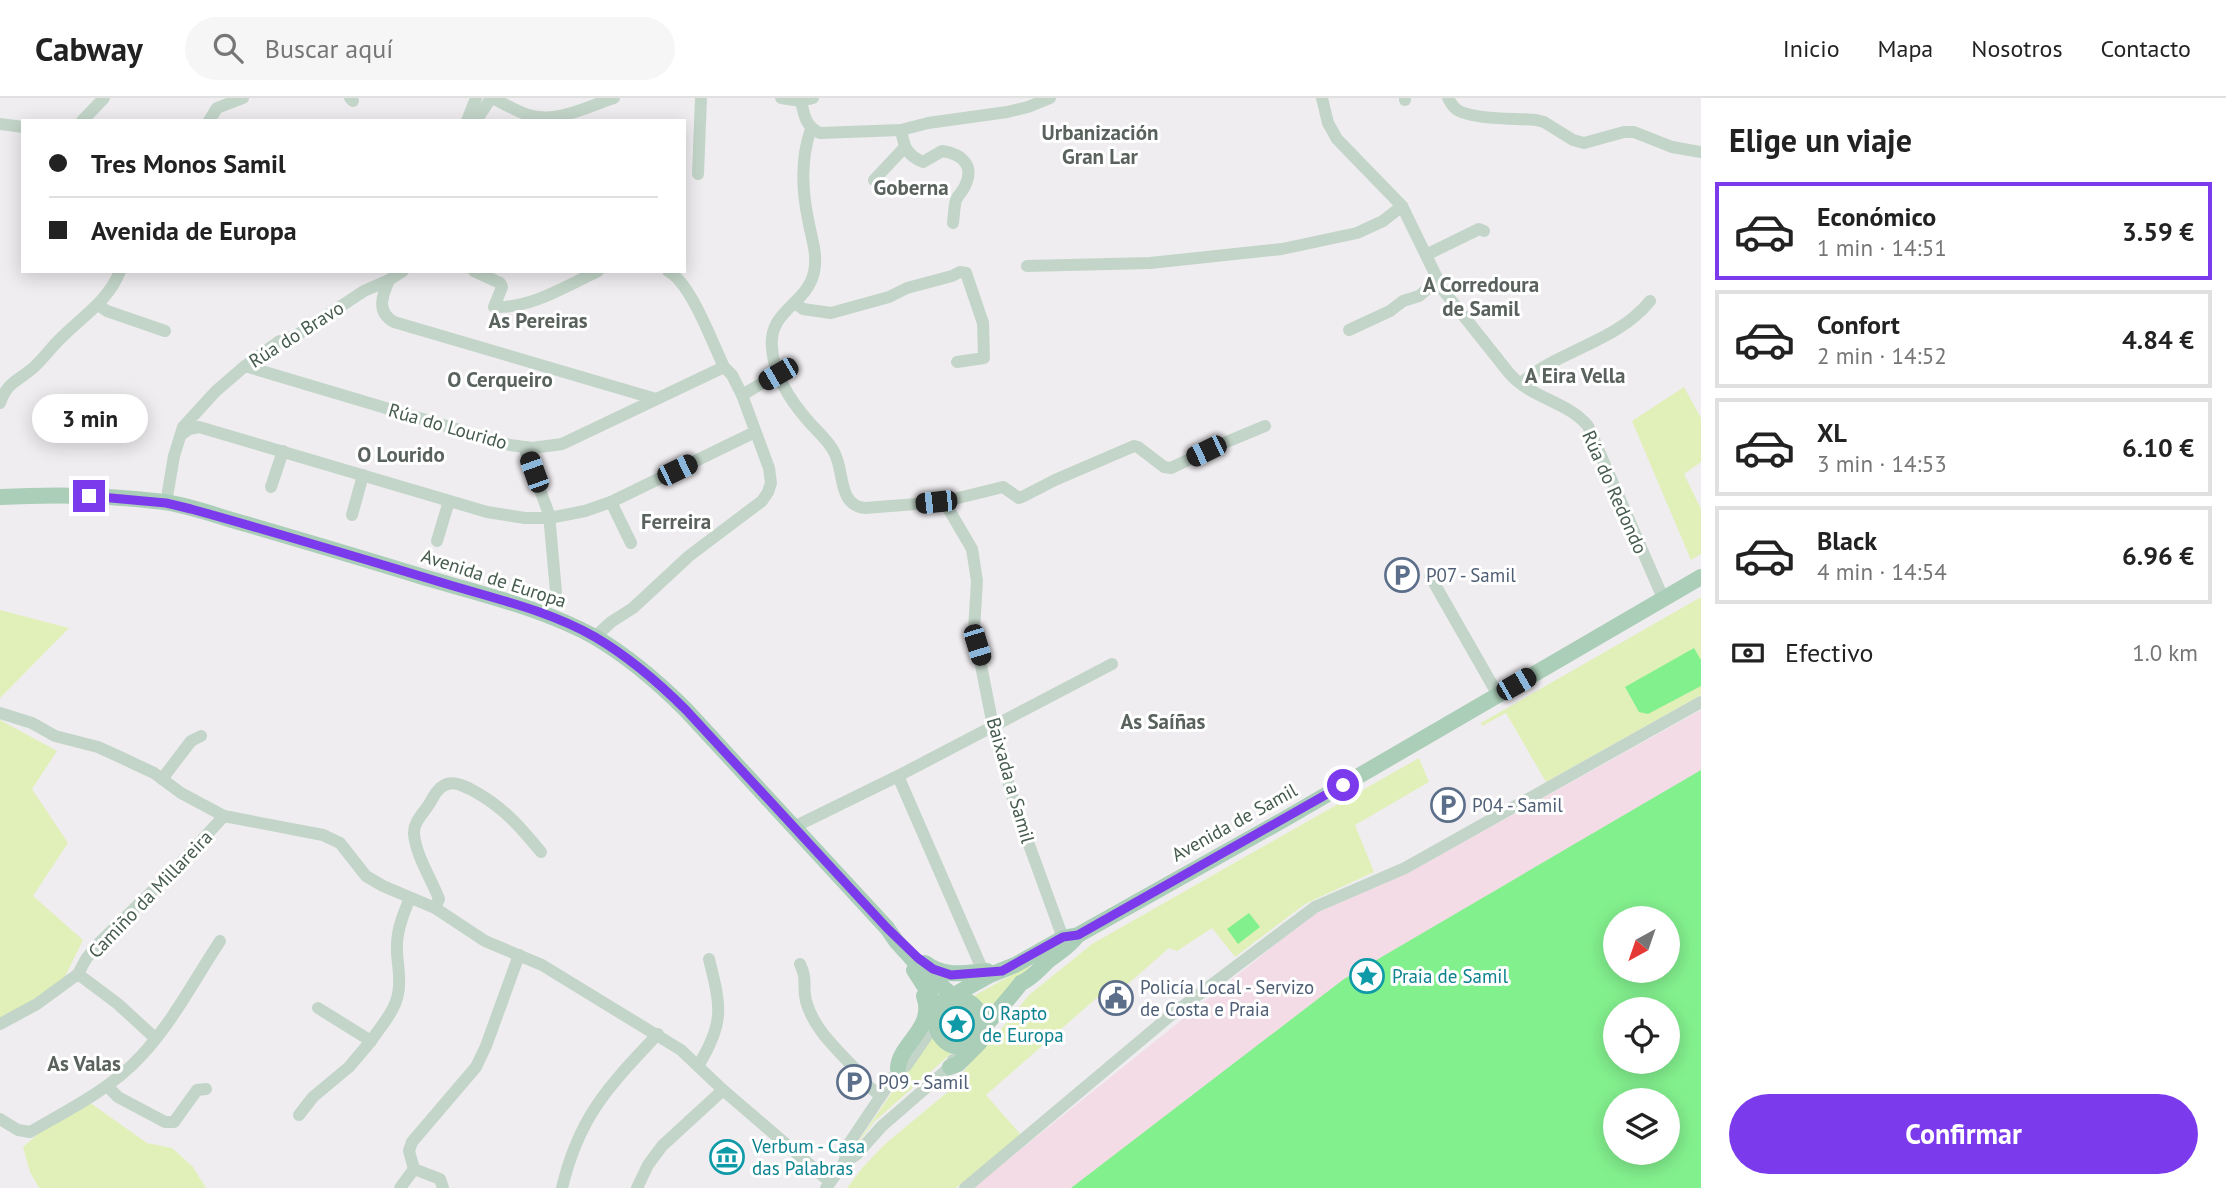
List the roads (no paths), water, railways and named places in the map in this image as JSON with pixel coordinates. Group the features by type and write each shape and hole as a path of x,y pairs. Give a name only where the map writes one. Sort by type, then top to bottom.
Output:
{"main road":[{"name":"Avenida de Europa","path":"0,497 89,496 166,503 297,539 556,618 595,637 657,681 794,827 922,979 936,1016"},
{"name":"Avenida de Europa","path":"0,506 64,505 159,512 188,518 519,615 568,634 615,660 653,690 884,932 957,998"},
{"name":"Avenida de Samil","path":"936,1016 990,975 1070,936 1283,820 1701,577"},
{"path":"884,932 933,969 951,975 1002,971"},
{"path":"884,932 915,979 927,1003 922,1026 898,1061 898,1069"},
{"name":"Avenida de Samil","path":"981,1031 1021,983 1070,945 1070,936"},
{"name":"Avenida de Samil","path":"950,1067 958,1064 978,1045 1026,987 1028,980"},
{"path":"936,1016 939,1035 946,1043 968,1045 976,1040 983,1021 979,1011 972,1003 957,998"}],"street":[{"path":"84,119 104,98"},
{"path":"210,119 217,108 243,98"},
{"path":"468,119 476,98"},
{"path":"477,119 492,98 527,114 555,119 614,98"},
{"path":"698,174 701,98"},
{"path":"781,98 807,100 807,122 811,129 820,133 901,130 1028,107 1050,98"},
{"name":"Rúa do Redondo","path":"1322,98 1328,123 1337,139 1402,206 1449,299 1509,373 1521,383 1578,415 1588,426 1662,598"},
{"path":"1448,98 1453,107 1460,111 1544,122 1573,140 1584,143 1624,132 1634,132 1672,147 1701,152"},
{"path":"0,124 21,127"},
{"path":"811,129 803,162 806,211 816,260 812,280 795,303 783,313 772,331 772,350 778,374 798,409 835,453 841,468 845,494 851,504 865,508 942,502 1003,487 1019,498 1134,446 1164,467 1171,468 1265,426"},
{"path":"901,130 904,148 923,162 942,151 966,161 969,173 965,187 957,197 953,223"},
{"path":"874,180 904,148"},
{"path":"1027,266 1150,263 1282,249 1357,233 1383,221 1402,206"},
{"path":"1426,255 1479,229 1484,231"},
{"path":"795,303 803,309 831,313 889,297 907,288 952,276 960,271 966,272 983,323 984,358 957,362"},
{"path":"0,403 16,379 31,371 60,338 98,305 115,284 119,273"},
{"name":"Rúa do Bravo","path":"166,503 174,456 181,435 187,422 216,391 244,366 278,342 296,335 364,291 400,273"},
{"path":"478,273 500,283 502,287 494,307 506,308 549,294 594,273"},
{"path":"595,637 611,622 633,608 689,556 762,501 771,483 769,468 742,395 732,375 723,367 687,290 672,273"},
{"path":"381,304 389,280"},
{"path":"1349,330 1390,311 1403,301 1419,296 1438,280"},
{"path":"364,291 381,304 385,316 394,322 656,399"},
{"path":"1521,383 1543,367 1625,323 1642,311 1650,301"},
{"path":"98,305 107,311 165,331"},
{"name":"Rúa do Lourido","path":"244,366 510,445 526,447 562,444 723,367"},
{"path":"742,395 778,374"},
{"path":"198,411 195,421 199,427"},
{"path":"181,435 189,429 199,427 506,516 549,518 585,511 611,502 755,432"},
{"path":"526,447 549,518 556,592"},
{"path":"271,487 283,451"},
{"path":"352,515 363,475"},
{"path":"437,541 449,501"},
{"path":"611,502 631,542"},
{"name":"Baixada a Samil","path":"942,502 972,550 977,581 974,630 993,726 1015,806 1070,936"},
{"path":"1430,576 1498,695"},
{"path":"794,827 1112,664"},
{"path":"965,1188 1170,1016 1315,907 1405,868 1701,702"},
{"path":"0,713 32,723 55,736 98,747 154,774 181,793 224,816 323,835 340,844 366,876 435,908 485,941 542,965 681,1050 828,1185"},
{"path":"162,779 191,741 201,736"},
{"path":"898,776 983,971"},
{"path":"435,908 439,899 415,842 414,829 438,788 461,783 495,803 515,820 541,852"},
{"name":"Camiño da Millareira","path":"0,1024 37,1004 78,974 99,943 176,868 224,816"},
{"path":"299,1115 313,1097 349,1066 371,1041 393,1007 399,993 397,945 403,914 410,898"},
{"path":"0,1119 18,1130 30,1132 107,1086 140,1057 155,1038 220,941"},
{"path":"414,1169 409,1151 412,1142 476,1067 519,956"},
{"path":"698,1066 713,1040 719,1007 709,958"},
{"path":"800,964 805,975 806,1002 820,1032 861,1074 864,1083 880,1095"},
{"name":"Camiño da Millareira","path":"78,974 118,1004 155,1038"},
{"path":"318,1008 371,1041"},
{"name":"Avenida de Samil","path":"844,1163 848,1145 936,1016"},
{"path":"562,1188 574,1145 593,1108 658,1034"},
{"name":"Avenida de Samil","path":"828,1185 844,1163 950,1067 968,1045"},
{"path":"107,1086 118,1097 165,1122 174,1122 197,1090 206,1089"},
{"path":"637,1188 648,1165 662,1146 723,1090"},
{"path":"400,1188 414,1169"},
{"path":"414,1169 440,1179 443,1188"}],"place":[{"name":"P07 - Samil","path":"1402,575"},
{"name":"P04 - Samil","path":"1448,805"},
{"name":"Praia de Samil","path":"1367,976"},
{"name":"Policía Local - Servizo de Costa e Praia","path":"1116,998"},
{"name":"O Rapto de Europa","path":"957,1024"},
{"name":"P09 - Samil","path":"854,1082"},
{"name":"Verbum - Casa das Palabras","path":"727,1157"}],"district":[{"name":"Urbanización Gran Lar","path":"1100,145"},
{"name":"Goberna","path":"911,188"},
{"name":"A Corredoura de Samil","path":"1481,297"},
{"name":"As Pereiras","path":"538,321"},
{"name":"A Eira Vella","path":"1575,376"},
{"name":"O Cerqueiro","path":"500,380"},
{"name":"O Lourido","path":"401,455"},
{"name":"Ferreira","path":"676,522"},
{"name":"As Saíñas","path":"1163,722"},
{"name":"As Valas","path":"84,1064"}]}
